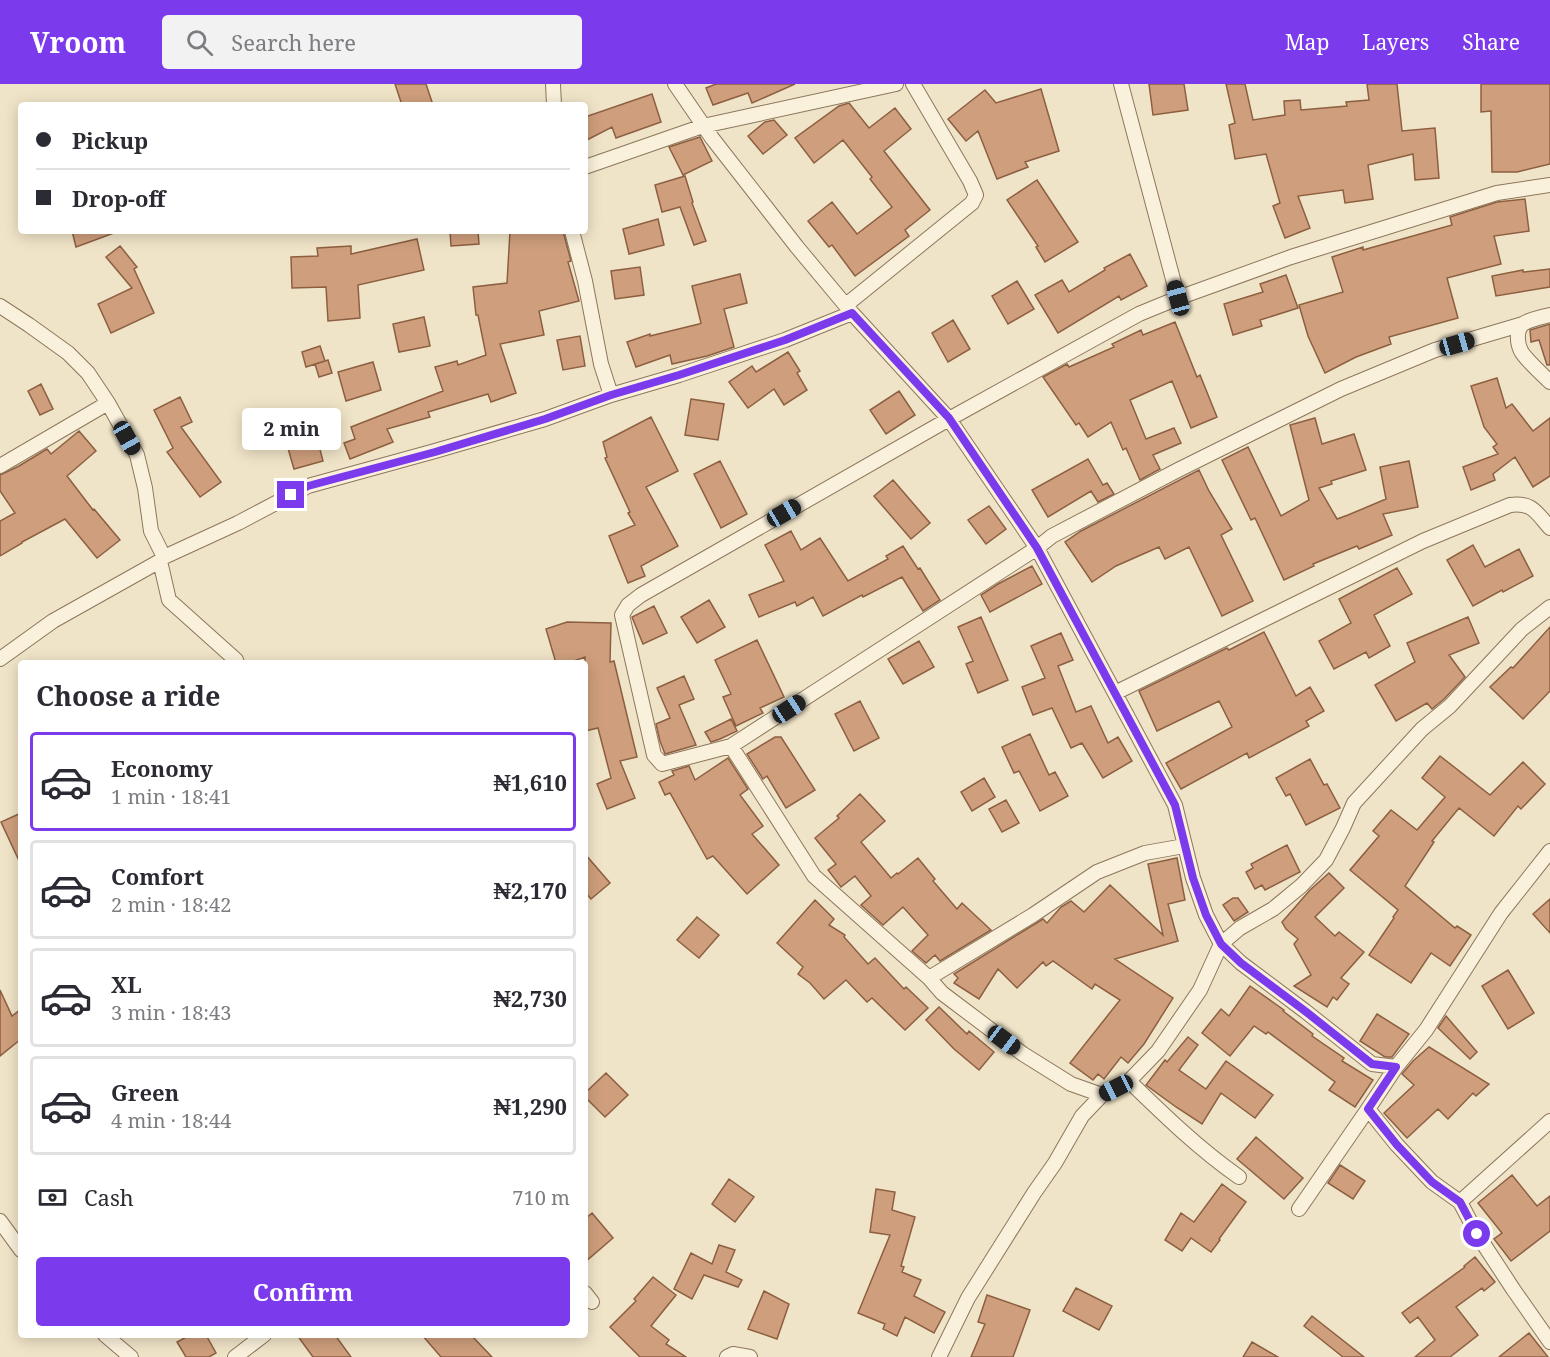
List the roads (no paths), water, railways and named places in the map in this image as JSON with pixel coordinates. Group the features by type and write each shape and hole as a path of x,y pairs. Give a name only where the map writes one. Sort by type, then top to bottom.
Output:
{"street":[{"path":"553,84 554,102"},
{"path":"675,84 704,126 797,247 849,309 949,418 1037,548 1175,805 1193,878 1206,915 1221,944 1241,963 1372,1064 1396,1067"},
{"path":"588,166 704,126 896,84"},
{"path":"0,659 53,621 162,559 308,486 435,452 545,419 611,395 785,340 849,309 972,203 976,195 913,84"},
{"path":"1121,84 1178,298"},
{"path":"1550,185 1497,193 1291,257 1139,314 949,418 641,595 628,605 622,615 654,755 662,764 731,746 1037,548 1052,536 1178,470 1341,390 1435,350 1550,315"},
{"path":"573,234 585,281 600,364 611,395"},
{"path":"0,306 68,353 88,373 137,455 145,488 151,531 162,559 169,600 236,660"},
{"path":"1523,324 1518,340 1521,351 1550,382"},
{"path":"0,466 108,403"},
{"path":"1115,693 1423,541 1509,505 1522,503 1534,510 1550,528"},
{"path":"939,1357 968,1298 1055,1163 1082,1116 1102,1095 1129,1081 1158,1051 1200,990 1221,944 1240,928 1273,909 1307,880 1326,860 1354,803 1422,729 1450,706 1522,629 1550,607"},
{"path":"731,746 814,876 929,978 942,993 1023,1054 1071,1084 1102,1095"},
{"path":"929,978 1033,915 1097,872 1145,853 1184,846"},
{"path":"1299,1209 1396,1067 1426,1030 1501,913 1550,851"},
{"path":"1129,1081 1185,1135 1239,1177"},
{"path":"1368,1109 1397,1145 1432,1182 1460,1202 1477,1234 1512,1289 1550,1342"},
{"path":"1460,1202 1550,1121"},
{"path":"0,1221 18,1246"},
{"path":"109,1338 131,1357"},
{"path":"235,1357 260,1338"},
{"path":"727,1357 733,1354 750,1357"}]}
